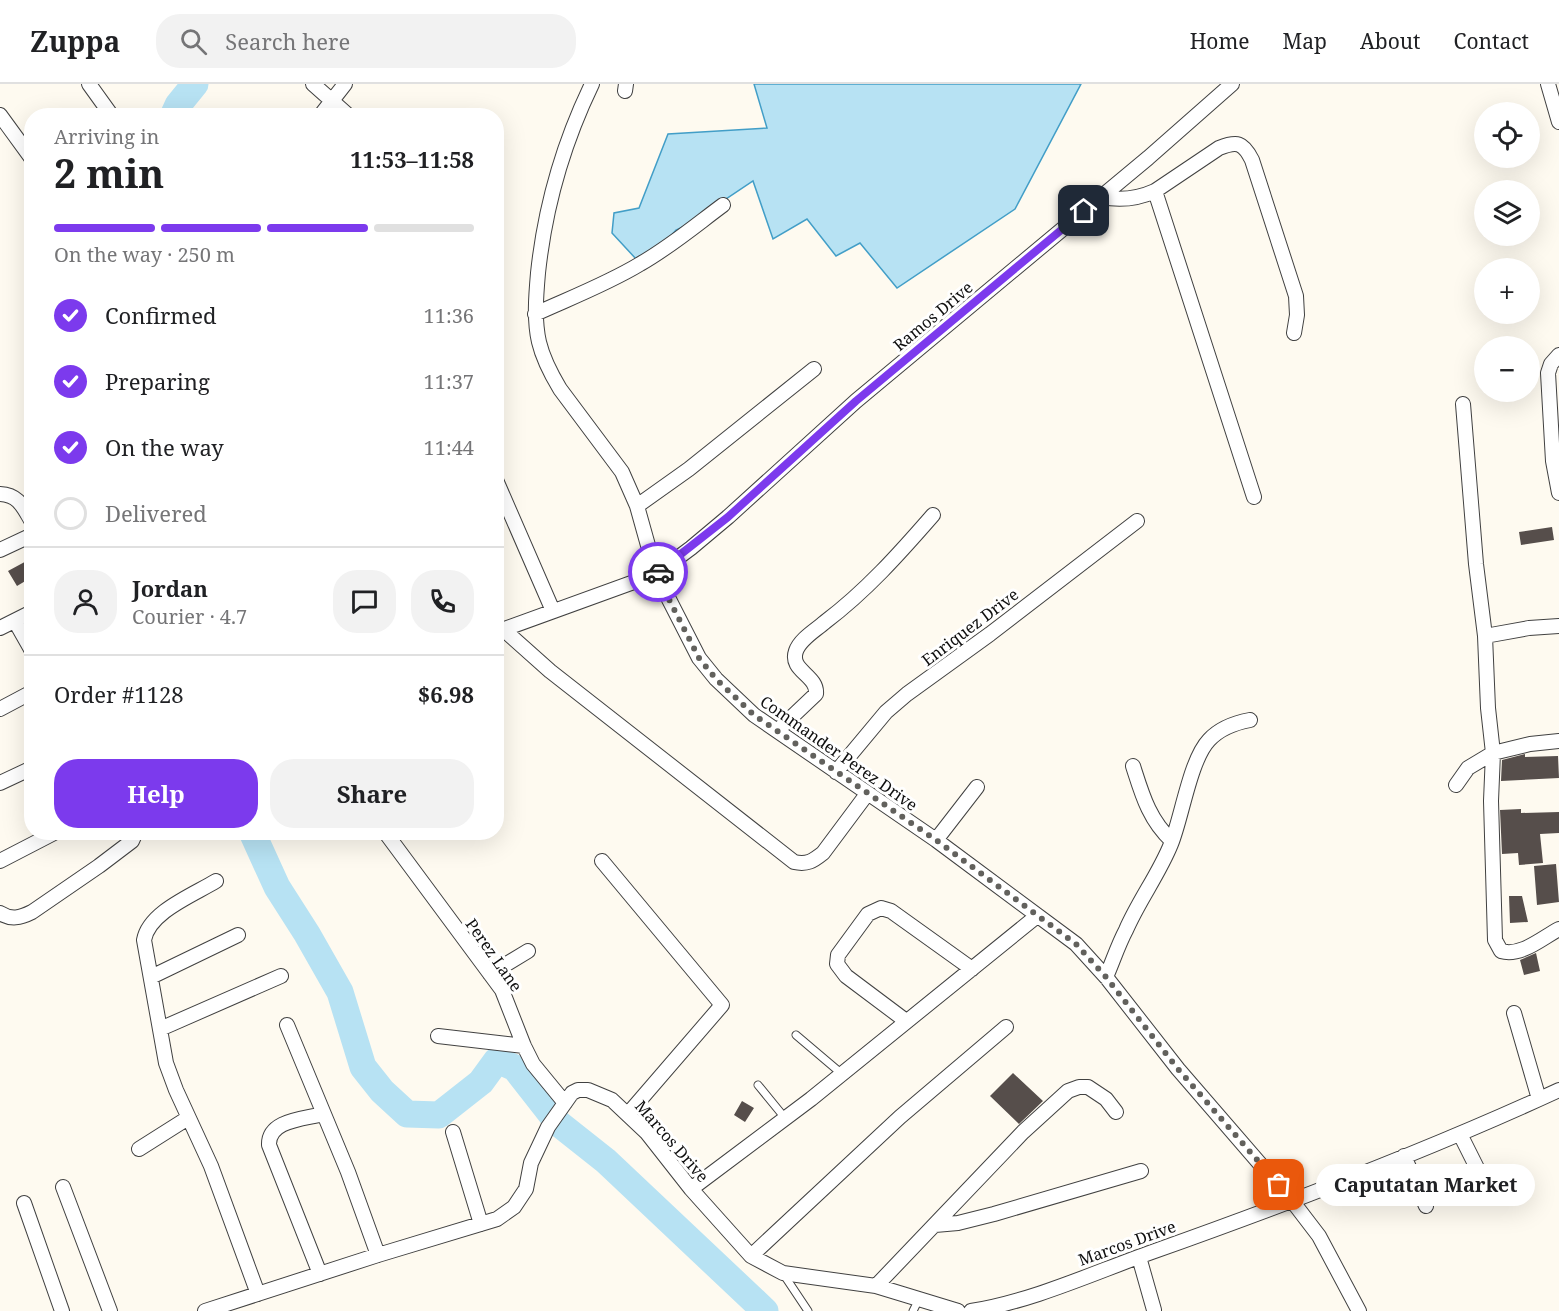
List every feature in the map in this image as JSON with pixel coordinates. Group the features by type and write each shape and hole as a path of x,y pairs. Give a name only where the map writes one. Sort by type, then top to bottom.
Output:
{"street":[{"path":"89,84 106,108"},
{"path":"313,84 340,108"},
{"path":"326,108 345,84"},
{"name":"Commander Perez Drive","path":"592,84 562,159 541,241 536,314 539,342 551,374 622,472 637,506 656,574 699,658 716,679 754,715 936,840 1076,944 1106,977 1178,1069 1293,1202 1319,1236 1359,1311"},
{"name":"Ramos Drive","path":"504,629 656,574 728,517 856,401 1102,197 1232,84"},
{"path":"1548,84 1559,122"},
{"path":"0,115 24,148"},
{"path":"1102,197 1124,200 1144,196 1219,148 1237,144 1247,150 1296,296 1294,333"},
{"path":"1155,191 1254,497"},
{"path":"536,314 639,265 669,246 723,205"},
{"path":"1559,355 1551,364 1548,373 1553,461 1559,493"},
{"path":"637,506 689,469 814,369"},
{"path":"1463,404 1476,564 1485,636 1488,708 1493,753 1491,801 1495,940 1501,951 1517,952 1559,929"},
{"path":"0,494 11,495 24,510"},
{"path":"504,501 553,611"},
{"path":"777,731 816,694 816,685 797,665 795,653 797,648 804,639 850,603 888,566 933,515"},
{"name":"Enriquez Drive","path":"836,772 886,712 907,694 990,634 1137,521"},
{"path":"0,550 24,539"},
{"path":"0,628 24,616"},
{"path":"15,621 24,637"},
{"path":"1485,636 1529,628 1559,626"},
{"path":"504,634 794,862 805,864 814,861 823,853 867,794"},
{"path":"0,709 24,696"},
{"path":"1106,977 1126,929 1161,867 1172,841 1195,769 1208,741 1221,729 1250,720"},
{"path":"1456,785 1468,768 1493,753 1530,744 1559,741"},
{"path":"1133,766 1149,813 1172,841"},
{"path":"0,783 24,772"},
{"path":"936,840 977,787"},
{"path":"0,861 41,840"},
{"path":"0,913 6,917 20,918 32,912 132,840"},
{"name":"Perez Lane","path":"391,840 505,996 533,1064 563,1106"},
{"path":"602,861 723,1005 628,1114"},
{"path":"216,882 159,915 146,932 144,940 166,1063 188,1118 211,1166 258,1294"},
{"path":"906,1021 846,976 837,964 838,956 868,914 880,908 891,911 972,969"},
{"path":"691,1189 842,1074 1037,916"},
{"path":"151,977 238,935"},
{"path":"490,974 528,951"},
{"path":"160,1029 281,976"},
{"path":"1514,1013 1539,1099"},
{"path":"287,1025 348,1172 378,1255"},
{"path":"750,1256 900,1117 1006,1027"},
{"path":"438,1036 524,1046"},
{"path":"876,1286 1023,1132 1068,1091 1079,1086 1088,1087 1106,1099 1116,1112"},
{"name":"Marcos Drive","path":"205,1311 497,1219 514,1207 526,1189 531,1163 548,1127 572,1093 578,1090 588,1090 612,1100 628,1114 647,1133 691,1189 750,1256 783,1273 876,1286 916,1305 958,1311"},
{"name":"Marcos Drive","path":"971,1311 1027,1297 1293,1202 1460,1134 1559,1090"},
{"path":"320,1274 269,1145 269,1138 272,1131 281,1125 323,1114"},
{"path":"139,1149 188,1118"},
{"path":"453,1132 481,1224"},
{"path":"1460,1134 1492,1198"},
{"path":"1404,1156 1426,1206"},
{"path":"935,1225 958,1223 985,1216 1142,1170"},
{"path":"63,1186 110,1311"},
{"path":"24,1203 62,1311"},
{"path":"1138,1257 1154,1310"}],"lane":[{"path":"796,1035 842,1074"},
{"path":"758,1085 785,1118"},
{"path":"783,1273 808,1311"}],"water":[{"path":"754,84 1081,84 1015,209 897,288 860,243 836,256 807,219 773,239 753,181 676,230 662,246 637,260 612,233 614,213 639,208 668,134 767,128"}],"building":[{"path":"1552,527 1554,540 1521,545 1519,532"},
{"path":"24,562 24,582 17,586 8,571"},
{"path":"1525,754 1525,757 1558,756 1559,778 1501,781 1502,760"},
{"path":"1521,809 1521,813 1559,812 1559,833 1540,834 1543,863 1519,865 1518,853 1502,854 1500,810"},
{"path":"1556,864 1559,902 1537,905 1534,866"},
{"path":"1509,896 1522,896 1528,922 1510,923"},
{"path":"1536,953 1540,971 1524,975 1520,960"},
{"path":"1013,1073 1043,1101 1019,1124 990,1096"},
{"path":"742,1101 754,1108 745,1122 734,1115"}],"waterway":[{"path":"177,108 195,84"},
{"path":"256,840 277,887 340,992 363,1067 382,1091 407,1114 439,1115 481,1082 497,1060 515,1068 558,1123 606,1161 765,1311"}],"way so far":[{"path":"658,572 656,574 699,658 716,679 754,715 936,840 1076,944 1106,977 1178,1069 1279,1185"}],"place":[{"name":"Caputatan Market","path":"1279,1185"}],"route":[{"path":"658,572 728,517 856,401 1084,211"}]}
